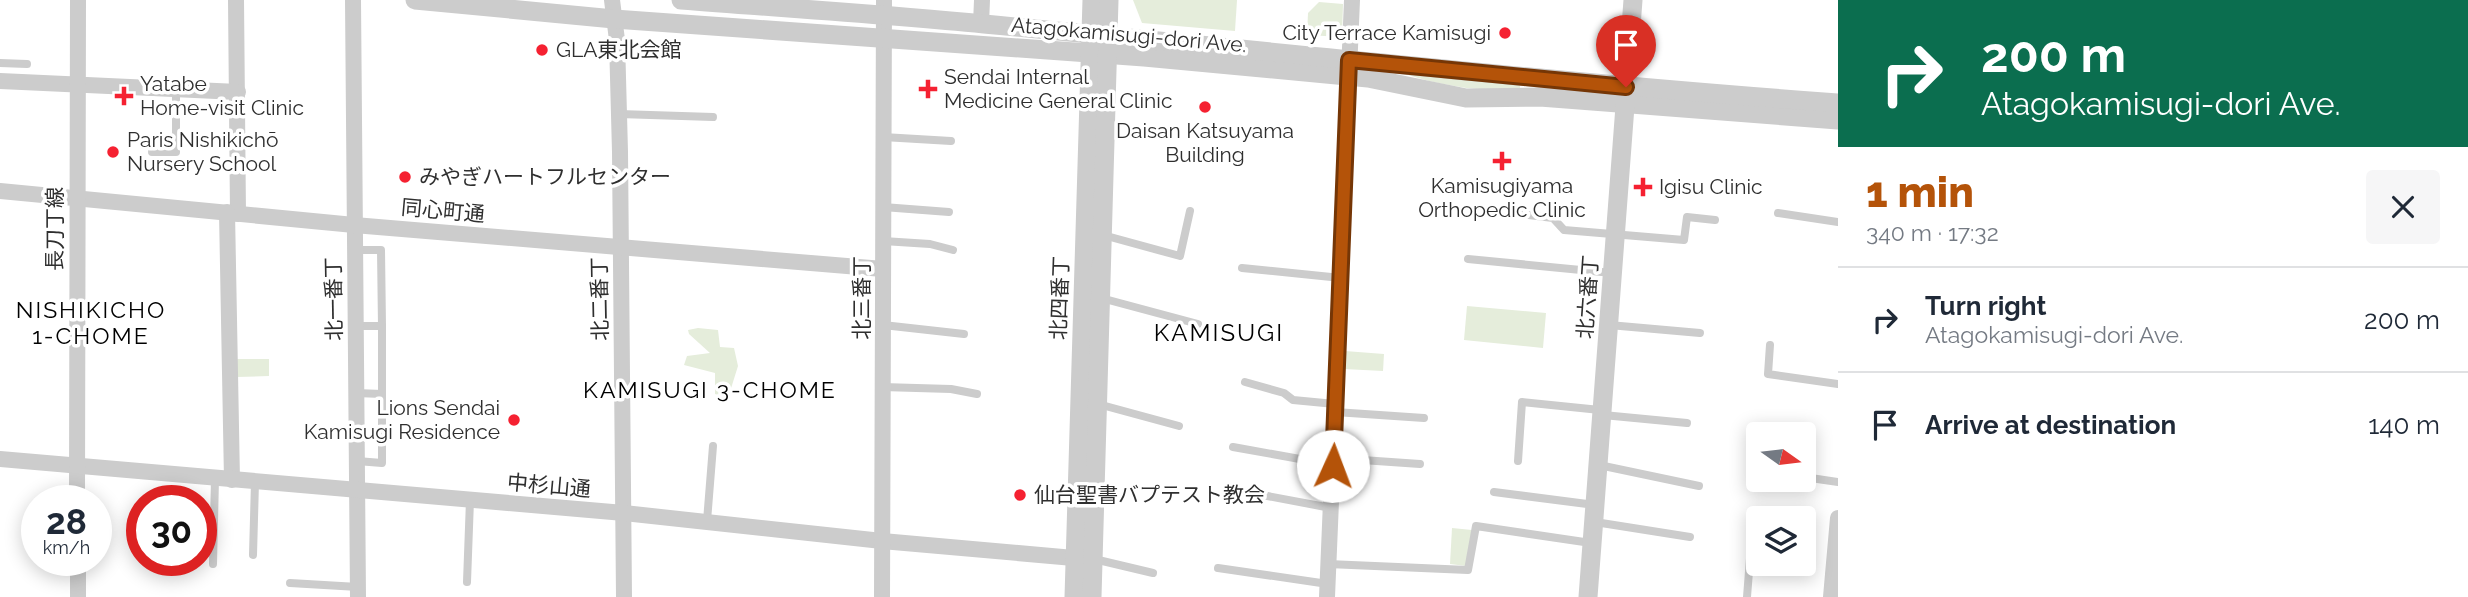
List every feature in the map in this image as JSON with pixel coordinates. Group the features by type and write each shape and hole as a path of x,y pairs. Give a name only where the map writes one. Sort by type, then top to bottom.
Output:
{"street":[{"name":"長刀丁線","path":"77,485 78,0"},
{"path":"232,480 232,213 238,92 236,0"},
{"name":"北一番丁","path":"353,0 358,592"},
{"name":"Atagokamisugi-dori Ave.","path":"415,0 613,10 884,38 1099,45 1625,96 1838,120"},
{"name":"Atagokamisugi-dori Ave.","path":"681,0 884,8 1099,45"},
{"path":"981,24 982,0"},
{"name":"北四番丁","path":"1074,597 1084,559 1098,404 1103,235 1099,45 1092,0"},
{"name":"北四番丁","path":"1092,597 1084,559 1099,45 1109,0"},
{"path":"1327,590 1352,0"},
{"name":"北六番丁","path":"1588,597 1633,0"},
{"name":"北三番丁","path":"882,597 884,8"},
{"name":"北二番丁","path":"613,10 619,114 624,597"},
{"name":"Atagokamisugi-dori Ave.","path":"1349,69 1466,98 1625,96 1838,103"},
{"path":"0,81 238,92"},
{"name":"同心町通","path":"0,191 354,225 883,269"},
{"name":"中杉山通","path":"0,459 624,513 881,541 1084,559"},
{"path":"1831,597 1838,518"},
{"path":"78,576 78,597"}],"lane":[{"path":"0,63 27,64"},
{"path":"152,152 176,152 176,89"},
{"path":"619,114 713,117"},
{"path":"883,137 951,141"},
{"path":"883,207 949,212"},
{"path":"1103,235 1180,256 1190,211"},
{"path":"1778,213 1838,222"},
{"path":"1519,214 1553,218 1564,230 1684,240 1687,217 1715,220"},
{"path":"883,241 930,244 953,250"},
{"path":"354,250 381,250 382,326 382,463 356,461"},
{"path":"1468,259 1612,273"},
{"path":"1242,268 1341,278"},
{"path":"1101,298 1198,324"},
{"path":"883,325 964,334"},
{"path":"1609,325 1700,333"},
{"path":"355,326 382,326"},
{"path":"1770,345 1768,374 1838,384"},
{"path":"1245,382 1283,393 1293,400 1335,408 1424,418"},
{"path":"883,387 951,389 977,394"},
{"path":"356,393 382,394"},
{"path":"1518,461 1522,402 1687,423"},
{"path":"1098,404 1180,426"},
{"path":"707,521 713,446"},
{"path":"1233,447 1333,462 1420,464"},
{"path":"1599,465 1699,486"},
{"path":"215,479 215,485"},
{"path":"1816,479 1838,482"},
{"path":"253,555 255,482"},
{"path":"1493,492 1690,537"},
{"path":"1257,494 1331,508"},
{"path":"467,582 470,500"},
{"path":"1328,564 1468,570 1476,526 1593,543"},
{"path":"1084,559 1153,573"},
{"path":"1218,568 1327,590"},
{"path":"1747,597 1749,576"},
{"path":"290,583 358,592"}],"green space":[{"path":"1133,0 1237,0 1235,31 1142,23"},
{"path":"1319,2 1343,4 1342,37 1307,35 1308,13"},
{"path":"1405,74 1507,81 1520,86 1520,89 1461,87"},
{"path":"1467,306 1546,313 1543,348 1464,340"},
{"path":"688,330 718,330 720,347 734,348 738,366 728,398 715,394 715,373 684,365 687,356 710,353 689,334"},
{"path":"1345,351 1384,354 1383,371 1344,369"},
{"path":"236,359 269,359 269,376 236,377"},
{"path":"1452,528 1472,530 1466,566 1450,564"}],"place":[{"name":"City Terrace Kamisugi","path":"1505,33"},
{"name":"GLA東北会館","path":"542,50"},
{"name":"Sendai Internal Medicine General Clinic","path":"928,89"},
{"name":"Yatabe Home-visit Clinic","path":"124,96"},
{"name":"Daisan Katsuyama Building","path":"1205,107"},
{"name":"Paris Nishikichō Nursery School","path":"113,152"},
{"name":"Kamisugiyama Orthopedic Clinic","path":"1502,161"},
{"name":"みやぎハートフルセンター","path":"405,177"},
{"name":"Igisu Clinic","path":"1643,187"},
{"name":"Lions Sendai Kamisugi Residence","path":"514,420"},
{"name":"仙台聖書バプテスト教会","path":"1020,495"}],"district":[{"name":"NISHIKICHO 1-CHOME","path":"91,323"},
{"name":"KAMISUGI","path":"1219,333"},
{"name":"KAMISUGI 3-CHOME","path":"710,390"}],"route":[{"path":"1333,466 1349,60 1626,87"}]}
